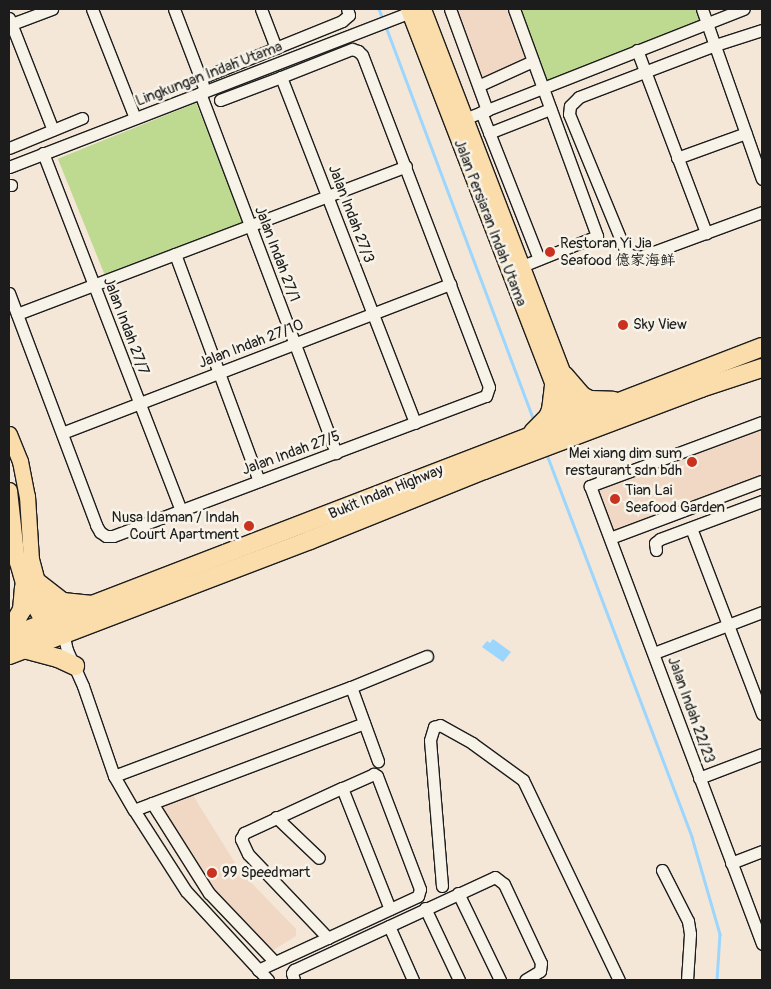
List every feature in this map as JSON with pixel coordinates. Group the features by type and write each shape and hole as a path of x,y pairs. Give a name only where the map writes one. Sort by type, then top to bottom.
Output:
{"highway":[{"name":"Bukit Indah Highway","path":"576,427 626,400 762,347"},
{"name":"Bukit Indah Highway","path":"16,652 59,638 528,445 551,429 576,427 762,368"},
{"path":"528,445 551,429 552,410 559,380 590,400 604,402 626,400"},
{"name":"Bukit Indah Highway","path":"9,637 59,638 95,605 528,445"},
{"path":"9,632 22,610 30,585 63,602 95,605"},
{"path":"16,652 58,658 59,638"}],"main road":[{"name":"Jalan Persiaran Indah Utama","path":"415,10 576,427"},
{"name":"Jalan Persiaran Indah Utama","path":"459,121 522,266 559,380"},
{"path":"9,434 20,461 27,496 31,559 30,585"},
{"path":"9,490 17,562 59,638"}],"street":[{"path":"52,9 10,23 52,130"},
{"path":"92,9 135,118"},
{"name":"Jalan Indah 27/1","path":"174,9 201,78 203,92 250,226 336,453"},
{"path":"261,9 276,48"},
{"path":"450,9 480,85 489,133 539,259"},
{"path":"514,9 597,236 596,239 522,266"},
{"path":"702,9 762,179"},
{"path":"459,121 744,9"},
{"name":"Lingkungan Indah Utama","path":"9,167 415,10"},
{"path":"201,78 342,21 348,12"},
{"path":"762,30 645,70 574,100 570,106 569,114 626,252 630,255 640,257 762,212"},
{"path":"220,100 352,49 358,51 406,166 450,284"},
{"path":"637,50 706,233"},
{"path":"480,85 533,61"},
{"name":"Jalan Indah 27/3","path":"280,77 415,423"},
{"path":"489,133 550,109"},
{"path":"9,148 82,118"},
{"path":"677,158 746,133"},
{"name":"Jalan Indah 27/7","path":"43,153 181,510"},
{"path":"17,314 406,166"},
{"path":"175,254 259,481"},
{"name":"Jalan Indah 27/10","path":"62,433 450,284"},
{"name":"Jalan Indah 27/5","path":"62,433 96,525 100,532 106,536 112,536 486,396 489,387 450,284"},
{"path":"9,293 62,433"},
{"name":"Jalan Indah 22/23","path":"762,422 590,486 762,944"},
{"path":"610,538 762,482"},
{"path":"656,550 655,543 660,539 762,501"},
{"path":"691,528 762,714"},
{"path":"654,653 762,612"},
{"path":"59,638 114,776 134,810 186,891 268,980"},
{"path":"114,776 351,687 427,656"},
{"path":"351,687 378,761"},
{"path":"134,810 364,723"},
{"path":"442,886 430,740 434,727 440,725 472,744 523,780 619,980"},
{"path":"699,778 762,754"},
{"path":"258,970 390,910 418,896 420,893 377,776 374,774 276,817 244,833 241,839 248,854 328,938"},
{"path":"342,788 390,910"},
{"path":"152,803 209,893 275,962"},
{"path":"276,817 319,858"},
{"path":"731,863 762,851"},
{"path":"662,870 688,921 690,934 687,980"},
{"path":"294,980 292,973 294,970 490,877 500,880 541,963 540,971 525,980"},
{"path":"458,893 500,980"},
{"path":"425,908 459,980"},
{"path":"388,926 413,980"}],"shaded area":[{"path":"454,9 510,9 529,59 481,80"},
{"path":"762,418 762,478 612,534 592,483"},
{"path":"191,792 240,871 296,929 296,936 270,952 213,892 157,804"}],"green space":[{"path":"514,9 702,9 708,23 543,88"},
{"path":"196,103 244,222 106,277 58,159"}],"water":[{"path":"493,639 511,652 503,662 482,647 487,641 490,643"}],"waterway":[{"path":"379,9 383,19"},
{"path":"385,24 534,421"},
{"path":"546,452 692,837 720,934 717,980"}],"place":[{"name":"Restoran Yi Jia Seafood 億家海鲜","path":"550,252"},
{"name":"Sky View","path":"623,325"},
{"name":"Mei xiang dim sum restaurant sdn bdh","path":"692,462"},
{"name":"Tian Lai Seafood Garden","path":"615,499"},
{"name":"Nusa Idaman / Indah Court Apartment","path":"249,526"},
{"name":"99 Speedmart","path":"212,873"}]}
